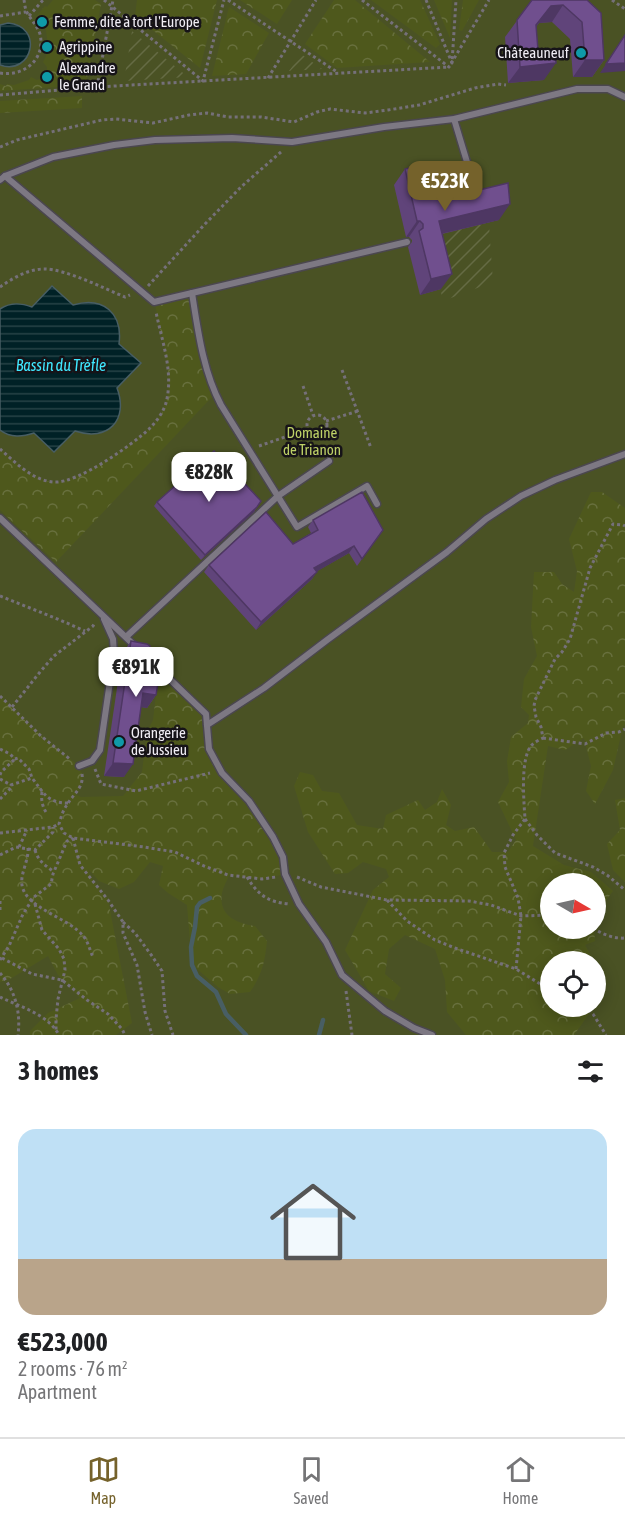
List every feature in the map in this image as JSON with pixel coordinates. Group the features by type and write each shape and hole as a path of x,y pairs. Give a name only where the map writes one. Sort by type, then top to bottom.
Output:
{"lane":[{"path":"407,242 154,302 3,178 53,157 114,145 155,140 232,138 292,142 384,127 454,119 577,89 608,89 625,97"},
{"path":"454,119 467,162 465,181 457,196"},
{"path":"192,293 198,333 210,382 221,405 297,527 367,486 377,504"},
{"path":"207,725 264,688 438,559 486,519 521,496 555,480 625,454"},
{"path":"126,637 278,495 329,461"},
{"path":"0,518 143,653"},
{"path":"79,766 92,761 100,750 114,654 113,639 101,613"},
{"path":"151,661 206,714 209,749 222,773 249,801 273,837 283,857 285,874 299,904 326,942 342,975 393,1016 432,1035"}],"path":[{"path":"0,73 18,73 34,63 39,51 40,38 37,26 26,12 24,0"},
{"path":"29,16 43,0"},
{"path":"104,0 203,81"},
{"path":"97,87 113,0"},
{"path":"203,81 226,0 338,73"},
{"path":"268,78 316,0"},
{"path":"362,0 449,67"},
{"path":"426,0 452,63"},
{"path":"452,63 456,0"},
{"path":"449,67 489,0"},
{"path":"612,0 625,9"},
{"path":"0,16 26,12"},
{"path":"0,95 97,87 449,67"},
{"path":"0,147 17,140 102,120 116,119 153,123 207,113 228,117 261,117 294,122 330,109 365,113 388,110 419,105 475,88 506,85"},
{"path":"0,286 21,275 43,269 88,281 125,297 142,292 242,186 292,142"},
{"path":"0,449 41,479 62,482 99,465 150,429 165,406 169,372 154,302"},
{"path":"342,370 371,448"},
{"path":"303,386 314,416"},
{"path":"326,421 358,411"},
{"path":"320,415 326,421 327,428 321,434 315,435 308,429 308,422 314,416 320,415"},
{"path":"249,449 308,429"},
{"path":"543,738 541,726 536,717 535,700 555,659 570,639 590,568 608,532 613,524 625,526"},
{"path":"0,596 85,632"},
{"path":"12,708 54,656 93,626 101,613"},
{"path":"0,696 41,736 79,766 83,777 80,787 68,803 59,824 52,827 0,833"},
{"path":"625,729 606,733 585,744 543,738 531,746 526,760 523,793 525,819 555,853 592,867 607,875 625,890"},
{"path":"0,749 24,763 42,792 53,802 68,803"},
{"path":"11,786 0,777 1,772 15,759"},
{"path":"92,761 100,784 136,791 220,769"},
{"path":"0,799 11,786 32,778"},
{"path":"42,792 41,799 47,814"},
{"path":"516,969 521,916 518,898 505,867 504,853 513,835 525,819"},
{"path":"59,824 64,833 73,838 175,852 228,875 262,879 285,874 321,887 387,900 469,901 491,905 521,916 540,915"},
{"path":"35,850 53,832 52,827"},
{"path":"19,847 27,830"},
{"path":"73,838 67,841 51,884 41,890 23,914 1,959 32,974 62,980 108,1014 125,1035"},
{"path":"73,838 80,865 123,922 135,933 162,971 165,1011 173,1035"},
{"path":"0,855 16,847 35,850"},
{"path":"28,848 29,856 21,884 25,893 33,902 83,935 93,957"},
{"path":"35,850 42,863 54,872"},
{"path":"247,878 252,886 273,902 299,904"},
{"path":"387,900 407,921 435,940 516,969 540,984"},
{"path":"0,901 0,913"},
{"path":"33,902 42,930 59,949 64,959 65,970 58,999 56,1030"},
{"path":"123,922 123,933 137,965 145,1012 152,1035"},
{"path":"606,934 619,939 625,938"},
{"path":"0,973 14,992 18,1035"},
{"path":"342,975 349,1005 352,1035"},
{"path":"0,997 39,1015 59,1035"},
{"path":"595,1017 606,1035"}],"green space":[{"name":"Domaine de Trianon","path":"0,0 625,0 625,1035 0,1035"},
{"path":"53,0 95,0 101,4 86,85 0,91 0,84 14,85 29,80 31,77 37,80 44,78 47,80 50,77 43,62 48,46 46,30 42,21 40,22 36,17"},
{"path":"137,0 217,0 200,68 135,16"},
{"path":"240,0 292,0 277,24"},
{"path":"334,0 355,0 430,62 337,68 305,44"},
{"path":"371,0 420,0 440,44 436,48"},
{"path":"434,0 452,0 450,38"},
{"path":"463,0 479,0 462,31 459,30"},
{"path":"229,7 269,33 246,74 212,76"},
{"path":"132,31 188,77 124,81"},
{"path":"301,54 322,69 289,71"},
{"path":"82,96 82,108 0,113 0,101"},
{"path":"478,225 489,225 493,282 443,301 428,237"},
{"path":"192,293 198,333 216,395 56,562 0,510 0,449 32,475 54,482 78,476 109,459 139,438 158,420 168,394 167,361 155,304"},
{"path":"591,492 602,492 625,508 625,725 613,770 595,804 586,791 591,766 584,738 565,750 548,746 533,846 564,865 592,873 540,873 540,939 595,939 595,941 585,945 588,951 540,951 540,1017 587,1017 574,1035 466,1035 447,1012 445,980 435,949 405,935 389,949 385,974 401,988 394,1001 369,991 345,950 373,890 389,877 386,869 363,862 348,873 335,874 308,832 294,786 300,772 313,775 322,791 339,793 357,825 383,829 386,815 418,800 425,810 437,802 442,789 451,805 446,825 455,831 474,827 492,852 508,852 516,840 498,802 509,782 507,761 511,737 528,723 529,715 521,707 524,679 537,656 531,627 534,572 554,572 562,584 574,592 577,571 569,539"},
{"path":"167,677 206,714 209,749 222,773 249,801 283,857 285,874 262,879 229,875 222,893 226,913 242,923 255,926 267,941 260,974 250,992 230,994 196,968 191,954 187,905 159,885 163,866 150,862 134,882 119,889 99,881 88,869 93,881 108,900 132,1023 116,1035 30,1035 30,1031 48,1013 80,998 58,975 48,956 10,979 0,982 0,696 41,736 79,766 83,777 76,795 81,797 123,796 142,772 147,732 153,720 158,678"},
{"path":"625,798 625,882 613,870 607,844 620,830 615,800"},
{"path":"606,885 613,891 606,900"}],"water":[{"path":"8,23 19,26 27,32 30,41 27,57 11,66 0,65 0,25"},
{"name":"Bassin du Trèfle","path":"52,286 73,305 93,303 109,310 118,324 119,344 141,363 117,388 120,410 113,426 97,433 87,434 75,431 54,452 34,433 17,436 0,430 0,309 16,304 32,307"}],"building":[{"path":"532,0 587,0 601,13 604,60 585,60 582,22 563,5 551,6 536,25 538,50 555,49 556,63 520,67 517,20"},
{"path":"625,35 625,63 606,64"},
{"path":"434,162 442,199 508,183 510,204 439,221 452,274 431,279 419,231 423,228 423,224 417,221 405,169"},
{"path":"214,451 261,501 205,555 157,502"},
{"path":"362,492 383,530 362,559 354,546 314,568 317,572 261,622 209,565 266,512 293,544 318,530 313,520"},
{"name":"Orangerie de Jussieu","path":"131,641 147,644 162,659 156,695 143,693 133,764 113,763"}],"waterway":[{"path":"210,898 197,907 191,947 192,965 197,976 216,992 226,1014 246,1035"},
{"path":"319,1035 323,1020"}],"place":[{"name":"Femme, dite à tort l'Europe","path":"42,22"},
{"name":"Agrippine","path":"47,47"},
{"name":"Châteauneuf","path":"581,53"},
{"name":"Alexandre le Grand","path":"47,77"},
{"name":"Orangerie de Jussieu","path":"119,742"}]}
